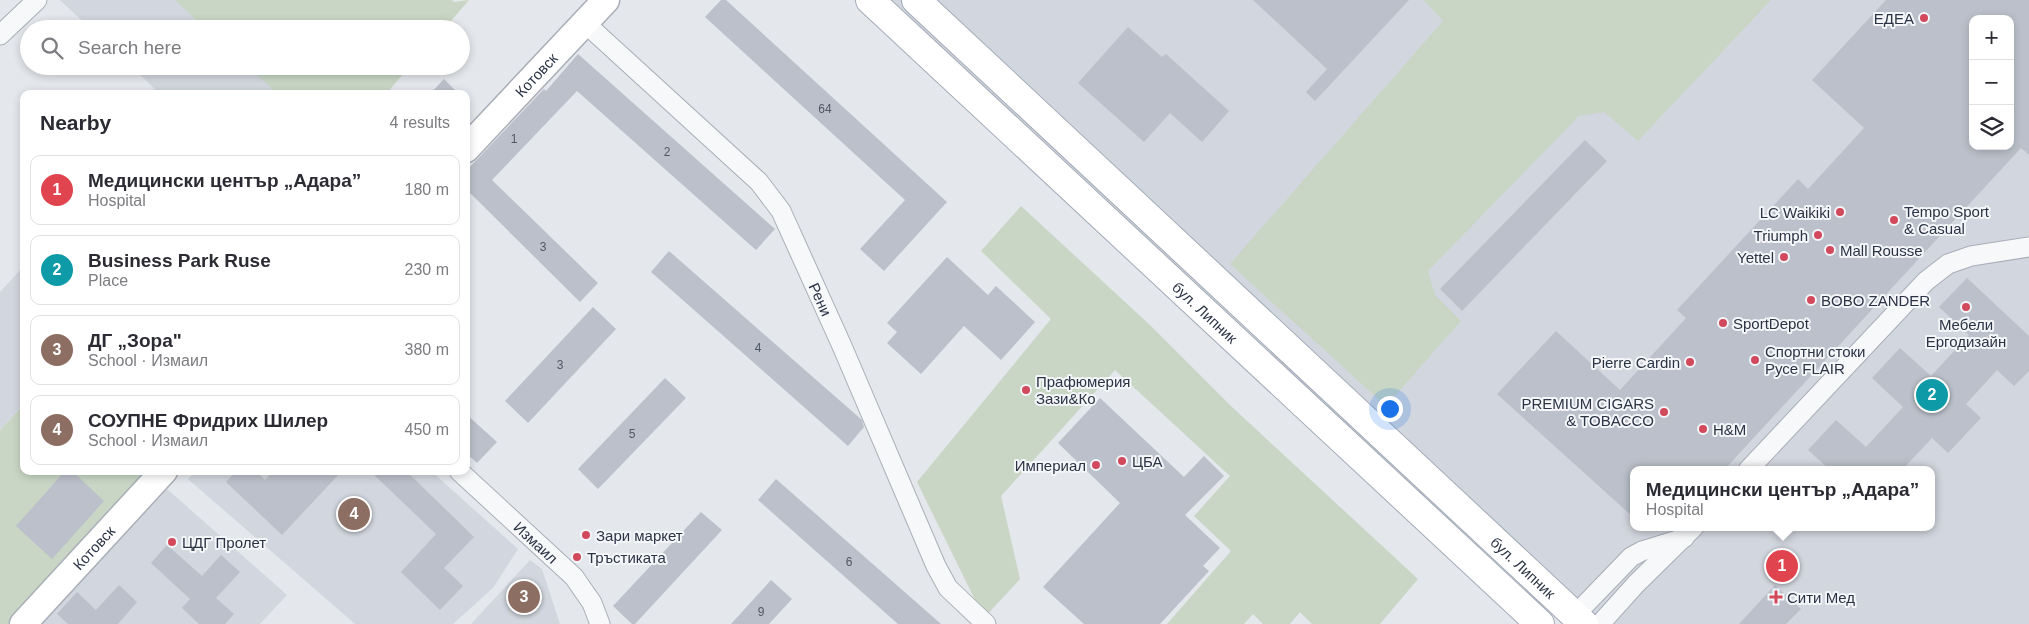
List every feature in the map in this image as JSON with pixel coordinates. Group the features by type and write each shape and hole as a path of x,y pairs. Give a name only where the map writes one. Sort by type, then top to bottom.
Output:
{"main road":[{"name":"бул. Липник","path":"870,0 1540,624"},
{"name":"бул. Липник","path":"916,0 1575,621"}],"street":[{"path":"0,35 37,0"},
{"name":"Котовск","path":"470,144 606,0"},
{"name":"Рени","path":"585,22 759,182 781,210 842,346 936,566 948,588 986,624"},
{"path":"1752,466 1926,281 1948,264 1971,256 2029,247"},
{"name":"Котовск","path":"23,624 160,475"},
{"name":"Измаил","path":"463,475 574,577 592,603 600,624"},
{"path":"1575,621 1631,557 1689,533"},
{"path":"1600,624 1636,584 1689,533"}],"shaded area":[{"path":"60,0 178,0 201,20 81,20"},
{"path":"888,0 2029,0 2029,624 1563,624 1257,344"},
{"path":"140,75 260,75 275,90 156,90"},
{"path":"20,270 20,408 0,430 0,292"},
{"path":"192,475 435,475 518,549 493,588 453,624 355,624 188,479"},
{"name":"ЦДГ Пролет","path":"167,489 287,595 260,624 41,624"},
{"path":"530,560 542,569 560,624 471,624"}],"green space":[{"path":"175,0 452,0 454,2 469,0 452,20 196,20"},
{"path":"1423,0 1771,0 1638,141 1604,112 1579,116 1428,271 1435,295 1461,321 1386,406 1230,264 1443,21"},
{"path":"257,75 402,75 389,90 274,90"},
{"path":"1021,206 1150,325 1232,407 1418,579 1380,624 1312,624 1300,612 1290,624 1263,624 1253,614 1244,624 1167,624 1231,551 1194,516 1230,476 1115,370 1001,496 1020,579 984,618 917,482 1051,319 981,251"},
{"path":"20,408 20,475 143,475 8,624 0,624 0,430"}],"building":[{"path":"721,0 726,0 947,202 884,271 860,249 905,200 705,17"},
{"path":"1253,0 1409,0 1315,101 1306,92 1327,69"},
{"name":"Mall Rousse","path":"1886,0 2029,0 2029,155 2021,148 1728,466 1630,466 1630,514 1497,394 1556,331 1620,390 1686,318 1677,310 1798,179 1808,189 1864,128 1812,80"},
{"path":"1128,27 1162,57 1166,54 1229,111 1202,142 1170,113 1144,142 1078,83"},
{"path":"578,54 775,229 756,250 577,91 492,180 598,283 580,302 470,193 470,167 544,89 546,91"},
{"path":"444,79 455,90 434,90"},
{"path":"1585,140 1607,161 1462,311 1440,289"},
{"path":"669,251 862,420 864,427 848,446 651,272"},
{"path":"947,257 988,295 996,286 1035,322 1001,360 964,326 921,374 887,343 897,332 887,323"},
{"path":"1967,278 2029,336 2029,371 2014,386 1997,370 1966,404 1981,418 1948,453 1932,438 1906,466 1826,466 1808,450 1836,420 1866,447 1903,407 1872,378 1900,348 1931,376 1969,335 1939,307"},
{"path":"593,307 616,329 528,423 505,401"},
{"path":"665,378 686,398 598,489 578,469"},
{"path":"1100,398 1184,477 1204,456 1224,476 1185,515 1220,548 1203,566 1209,571 1160,624 1084,624 1043,587 1120,503 1058,443"},
{"path":"470,418 497,442 477,463 470,457"},
{"path":"61,475 76,475 104,501 52,559 16,526"},
{"path":"232,475 260,475 265,480 269,475 338,475 282,535 226,482"},
{"path":"374,475 410,475 474,537 444,568 463,586 440,610 401,572 436,534"},
{"path":"776,479 941,624 898,624 758,500"},
{"path":"701,512 722,530 635,624 632,624 613,606"},
{"path":"167,545 202,576 221,555 240,572 216,598 234,614 225,624 199,624 182,608 190,599 151,563"},
{"path":"771,580 792,599 769,624 731,624"},
{"path":"119,585 137,602 118,624 68,624 57,614 77,592 96,610"},
{"name":"Сити Мед","path":"1775,585 1801,609 1786,624 1739,624"}],"place":[{"name":"ЕДЕА","path":"1924,18"},
{"name":"LC Waikiki","path":"1840,212"},
{"name":"Tempo Sport & Casual","path":"1894,220"},
{"name":"Triumph","path":"1818,235"},
{"name":"Mall Rousse","path":"1830,250"},
{"name":"Yettel","path":"1784,257"},
{"name":"BOBO ZANDER","path":"1811,300"},
{"name":"Мебели Ергодизайн","path":"1966,307"},
{"name":"SportDepot","path":"1723,323"},
{"name":"Спортни стоки Русе FLAIR","path":"1755,360"},
{"name":"Pierre Cardin","path":"1690,362"},
{"name":"Прафюмерия Зази&Ко","path":"1026,390"},
{"name":"Business Park Ruse","path":"1932,395"},
{"name":"PREMIUM CIGARS & TOBACCO","path":"1664,412"},
{"name":"H&M","path":"1703,429"},
{"name":"ЦБА","path":"1122,461"},
{"name":"Империал","path":"1096,465"},
{"name":"СОУПНЕ Фридрих Шилер","path":"354,514"},
{"name":"Зари маркет","path":"586,535"},
{"name":"ЦДГ Пролет","path":"172,542"},
{"name":"Тръстиката","path":"577,557"},
{"name":"Медицински център „Адара”","path":"1782,566"},
{"name":"ДГ „Зора\"","path":"524,597"},
{"name":"Сити Мед","path":"1776,597"}]}
